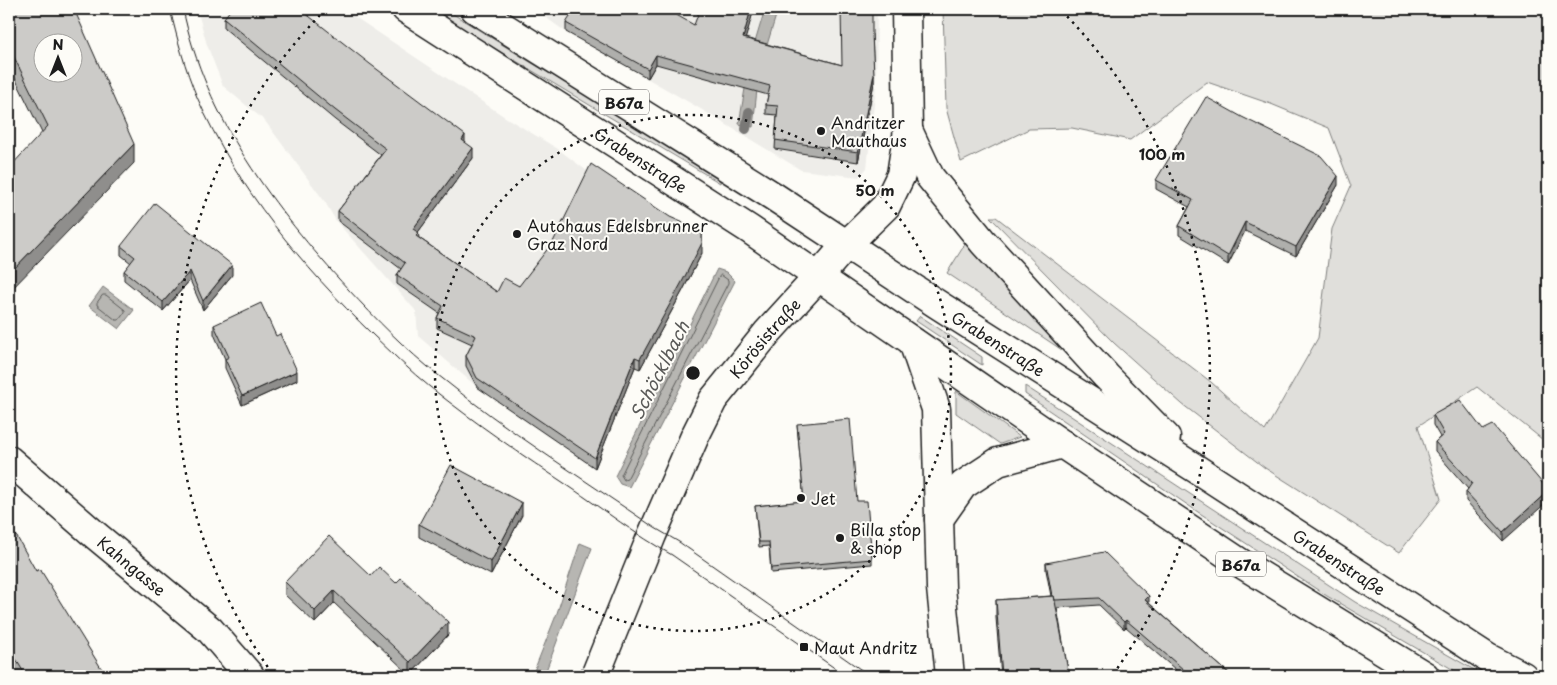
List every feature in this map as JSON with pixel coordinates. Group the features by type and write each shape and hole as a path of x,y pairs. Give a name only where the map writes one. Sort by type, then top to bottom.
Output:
{"main road":[{"name":"Grabenstraße","path":"406,9 819,276 1062,444 1242,564 1425,676"},
{"name":"Grabenstraße","path":"475,9 757,186 1488,658 1523,676"},
{"name":"Körösistraße","path":"596,676 652,535 695,436 713,400 767,333 846,245 886,206 901,175 908,130 906,9"},
{"path":"908,130 930,177 983,242 1106,376 1198,470"},
{"path":"913,342 936,409 941,588 950,676"},
{"path":"939,519 963,485 998,462 1062,444"},
{"name":"Kahngasse","path":"9,460 94,534 210,630 250,676"}],"shaded area":[{"name":"Autohaus Edelsbrunner Graz Nord","path":"197,9 343,9 505,117 558,149 591,174 670,226 702,241 702,253 640,369 635,367 595,468 477,387 418,336 416,311 336,221 325,202 265,121 223,86 207,45"},
{"path":"429,9 445,9 721,176 720,183"},
{"path":"534,9 877,9 876,86 867,168 859,177 801,170 699,108 566,32"},
{"path":"943,9 1548,9 1548,444 1477,387 1418,426 1441,499 1399,553 1265,468 1182,404 1114,343 990,217 996,217 1211,382 1265,431 1318,338 1332,229 1351,186 1329,128 1271,104 1207,82 1130,140 1072,128 1029,129 961,162 946,108"},
{"path":"967,241 1066,349 1059,348 947,273"},
{"path":"920,316 982,357 982,365 916,321"},
{"path":"1025,386 1355,602 1485,676 1464,676 1327,596 1198,512 1025,394"},
{"path":"956,391 1020,437 1000,444 956,413"}],"water":[{"path":"765,9 778,9 759,71 753,127 739,124 750,59"},
{"name":"Schöcklbach","path":"717,269 726,272 735,281 629,487 620,484 615,476"},
{"path":"103,287 134,310 119,329 89,306"},
{"path":"580,543 592,548 544,676 532,676 557,613"}],"building":[{"path":"9,9 74,9 134,144 9,274 9,168 48,126 9,47"},
{"path":"231,9 300,9 465,135 462,140 473,148 413,229 419,233 416,236 497,292 504,278 519,286 553,242 591,164 670,217 702,231 702,243 682,282 640,359 635,357 595,458 477,378 466,356 476,336 437,318 443,306 397,275 405,263 338,211 386,149 335,110 224,18"},
{"path":"575,9 666,9 694,25 700,9 751,9 743,38 842,65 841,9 872,9 874,74 858,152 775,140 778,106 766,105 770,86 656,55 648,69 566,23"},
{"path":"1206,97 1321,156 1338,176 1296,247 1245,222 1228,256 1179,226 1193,200 1156,180"},
{"path":"155,203 232,265 203,301 190,271 163,302 124,271 135,257 121,246"},
{"path":"261,303 276,336 280,334 297,371 242,396 225,359 229,357 214,325"},
{"path":"1460,400 1483,430 1493,425 1548,490 1503,532 1466,492 1472,483 1435,442 1444,434 1433,415"},
{"path":"850,419 857,501 867,501 872,559 771,568 769,542 759,542 755,506 804,501 797,424"},
{"path":"451,465 522,503 491,562 419,524"},
{"path":"9,531 17,537 36,571 40,569 106,676 26,676 9,645"},
{"path":"329,536 371,576 379,567 396,583 401,578 448,622 410,662 334,591 315,611 285,582"},
{"path":"1104,552 1149,596 1145,600 1232,676 1191,676 1126,620 1124,622 1099,598 1055,600 1054,596 1052,596 1046,563"},
{"path":"1054,596 1069,676 1002,676 996,600"}],"waterway":[{"name":"Schöcklbach","path":"746,129 749,112"}],"tram line":[{"path":"170,9 197,97 231,163 273,224 321,282 373,335 423,381 481,426 633,531 672,555 846,676"},
{"path":"183,9 193,49 208,87 246,160 295,227 321,258 392,334 414,355 464,396 518,435 655,528 679,542 870,676"}],"place":[{"name":"Andritzer Mauthaus","path":"821,131"},
{"name":"Autohaus Edelsbrunner Graz Nord","path":"517,234"},
{"name":"Jet","path":"801,498"},
{"name":"Billa stop & shop","path":"840,538"},
{"name":"Maut Andritz","path":"804,647"}]}
